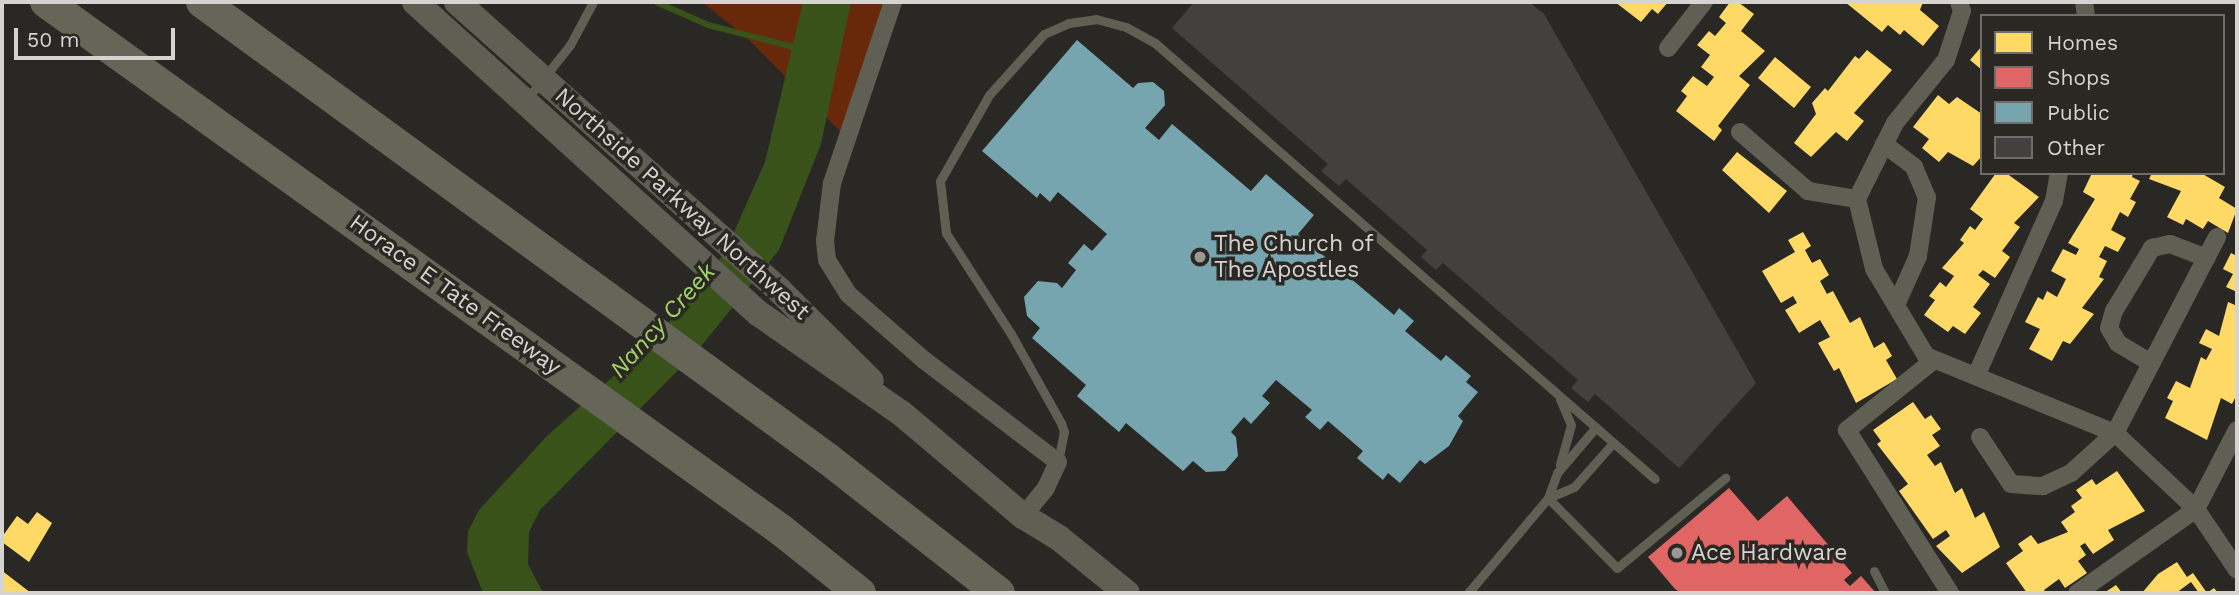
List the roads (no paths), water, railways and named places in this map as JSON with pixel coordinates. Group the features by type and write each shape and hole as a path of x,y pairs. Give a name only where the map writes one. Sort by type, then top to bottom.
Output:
{"highway":[{"name":"Horace E Tate Freeway","path":"46,2 483,314 860,593"},
{"path":"202,2 745,397 999,593"}],"main road":[{"name":"Northside Parkway Northwest","path":"415,2 523,103 758,313 901,413"},
{"name":"Northside Parkway Northwest","path":"457,2 779,290 901,413 1023,516 1059,538 1127,593"}],"street":[{"path":"893,2 832,183 825,241 827,260 848,294 924,360 1058,462 1046,488 1023,516"},
{"path":"1668,48 1704,2"},
{"path":"1959,2 1962,11 1946,60 1895,123 1857,199 1874,269 1926,356 2115,432 2196,509 2237,570"},
{"path":"1740,132 1808,191 1857,199"},
{"path":"1884,144 1914,167 1927,197 1918,256 1895,305"},
{"path":"1976,376 2054,201 2059,175"},
{"path":"1980,437 2011,484 2043,486 2071,473 2115,432 2217,237"},
{"path":"2151,363 2118,343 2109,328 2114,311 2152,248 2170,244 2206,258"},
{"path":"1934,360 1847,429 1950,593"},
{"path":"2077,593 2196,509 2237,430"}],"lane":[{"path":"523,103 544,80 593,2"},
{"path":"1058,462 1064,432 1061,423 1011,334 946,233 940,181 989,95 1054,28 1096,19 1126,27 1155,43 1655,479"},
{"path":"1468,593 1548,498 1571,425 1555,392"},
{"path":"1557,473 1595,427"},
{"path":"1548,498 1574,488 1613,443"},
{"path":"1548,498 1617,568 1725,478"},
{"path":"1874,570 1885,593"}],"waterway":[{"path":"656,2 708,25 797,48"}],"place":[{"name":"The Church of The Apostles","path":"1200,257"},
{"name":"Ace Hardware","path":"1677,553"}],"water label":[{"name":"Nancy Creek","path":"663,321"}]}
